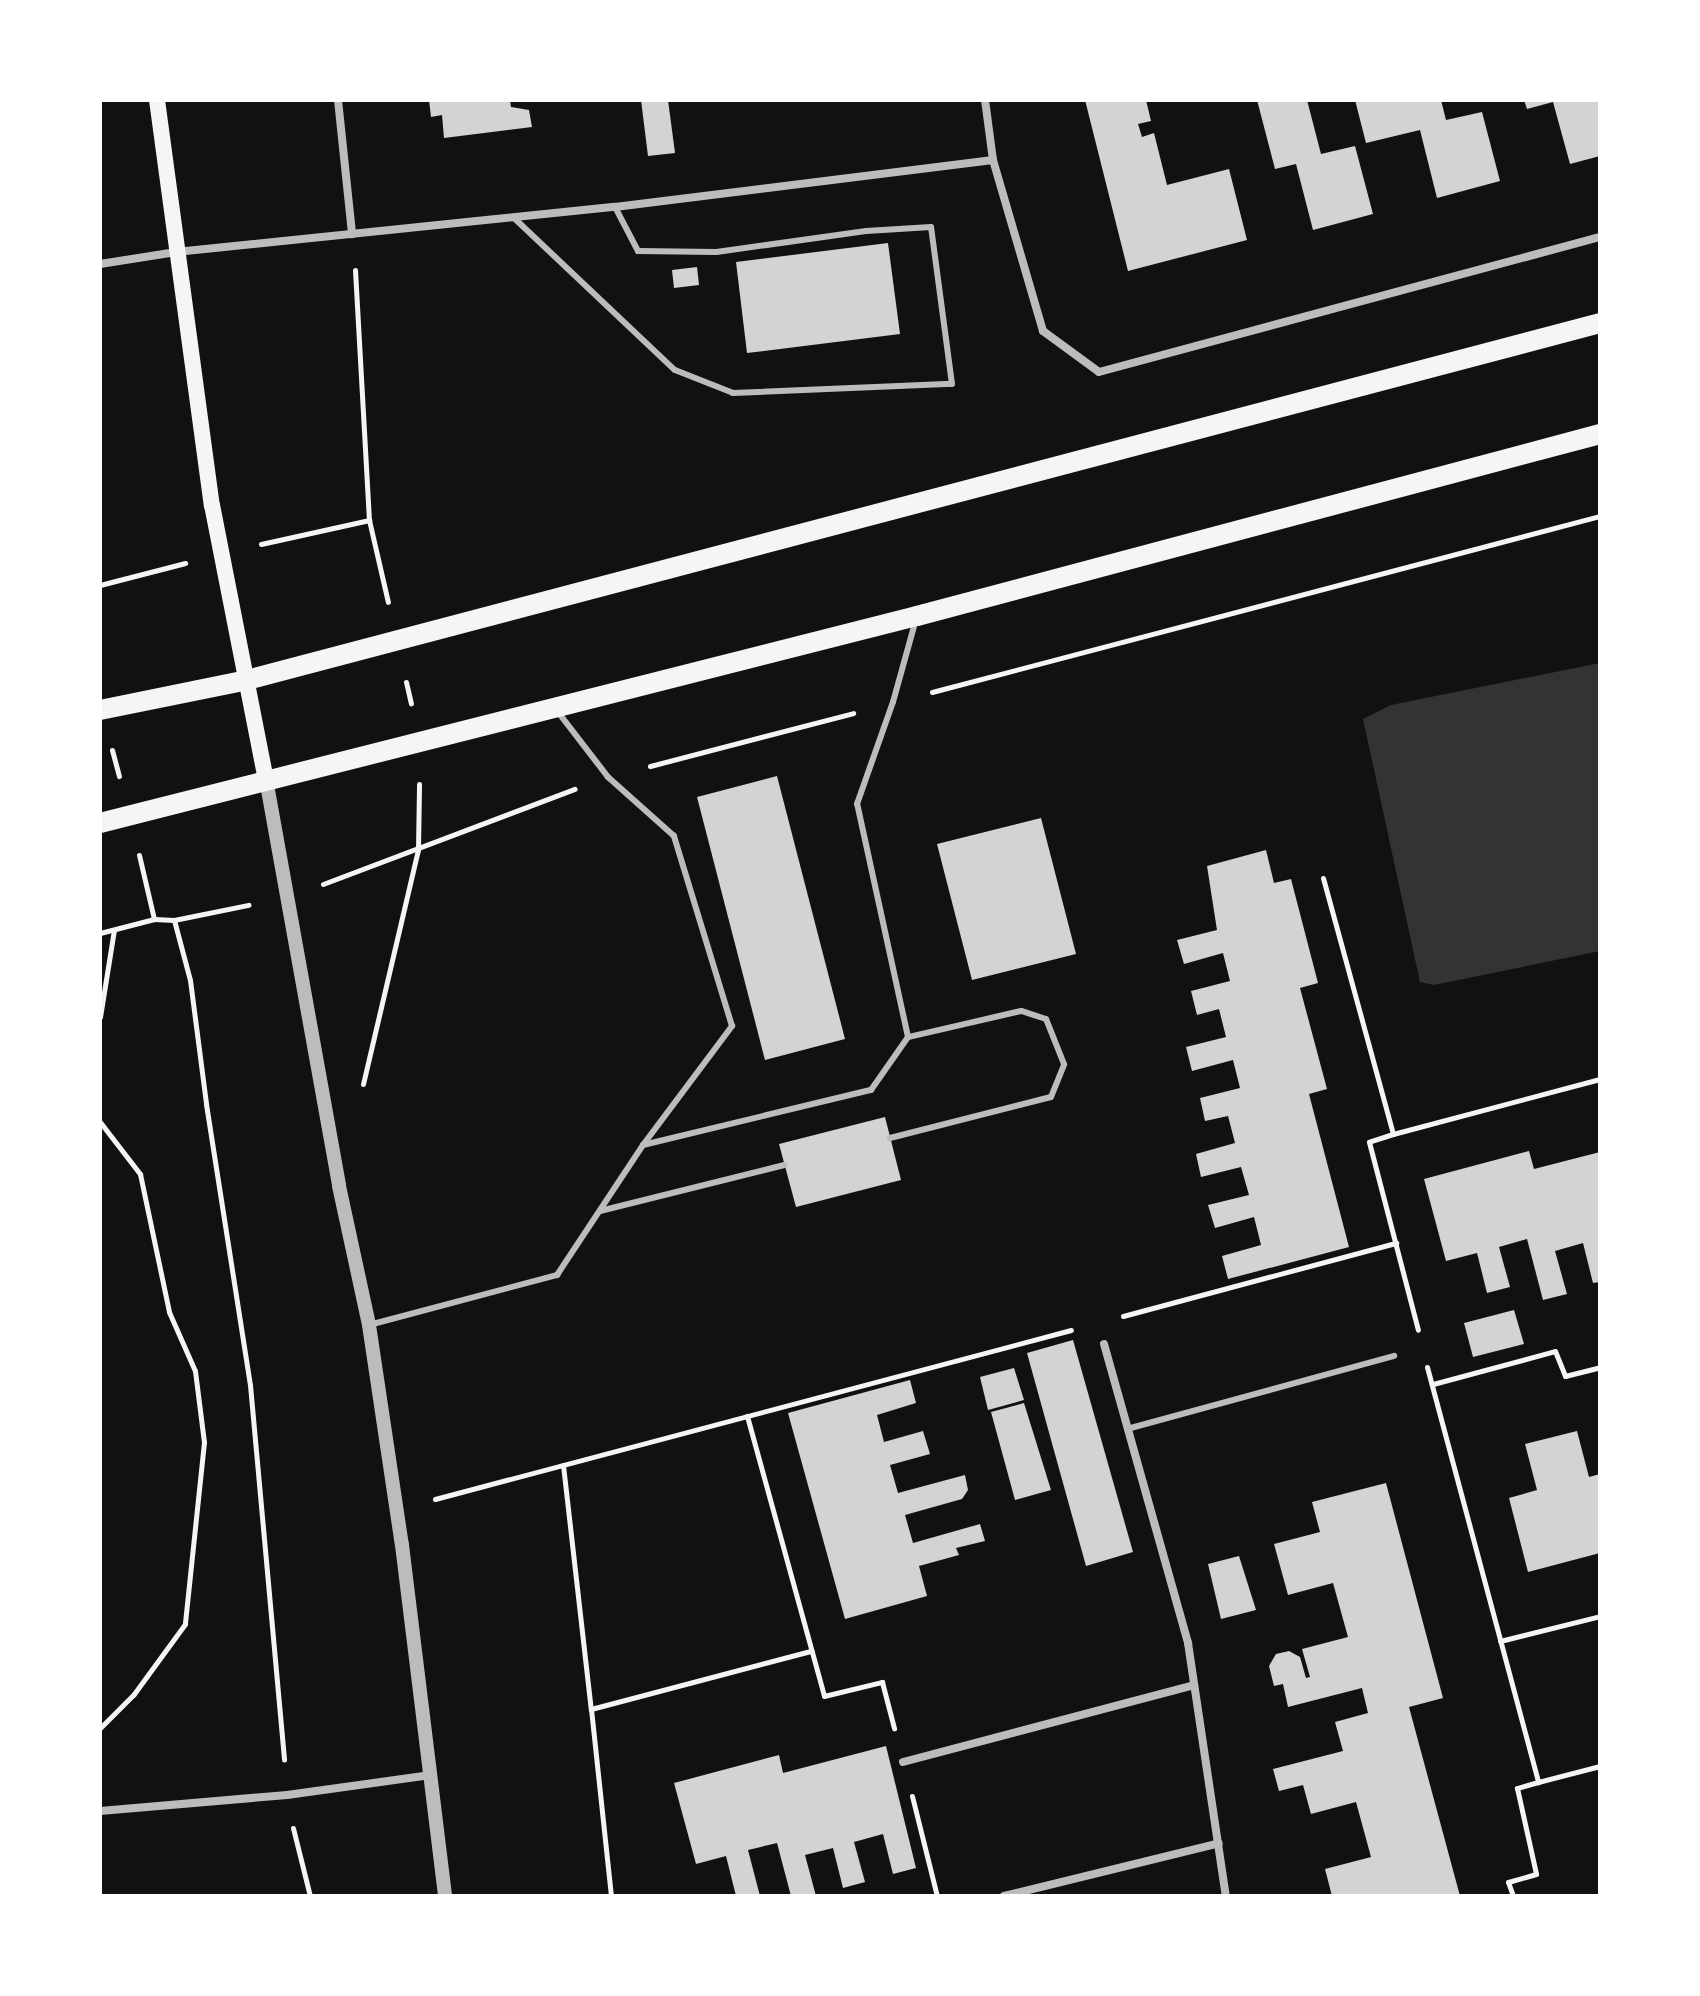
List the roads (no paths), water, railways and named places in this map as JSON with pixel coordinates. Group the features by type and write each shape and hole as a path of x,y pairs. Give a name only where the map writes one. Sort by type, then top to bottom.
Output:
{"main road":[{"path":"157,100 212,505 266,779"},
{"path":"100,710 247,680 1600,323"},
{"path":"100,823 420,739 917,616 1600,434"}],"street":[{"path":"338,100 352,234"},
{"path":"985,100 993,160 1043,331 1099,372 1600,237"},
{"path":"100,264 176,252 615,207 993,160"},
{"path":"266,779 339,1186 369,1325 445,1896"},
{"path":"1104,1344 1188,1643 1226,1896"},
{"path":"903,1762 1194,1685"},
{"path":"100,1811 287,1795 431,1775"},
{"path":"1004,1896 1219,1843"}],"lane":[{"path":"514,218 675,370 733,393 952,384 931,227 866,231 716,252 638,251 615,207"},
{"path":"908,1037 857,804 893,702 917,616"},
{"path":"369,1325 557,1275 643,1145 732,1026 674,836 608,777 554,706"},
{"path":"643,1145 871,1090 908,1037 1021,1011 1046,1019 1064,1064 1051,1097 890,1138"},
{"path":"600,1211 784,1165"},
{"path":"1127,1429 1394,1356"}]}
